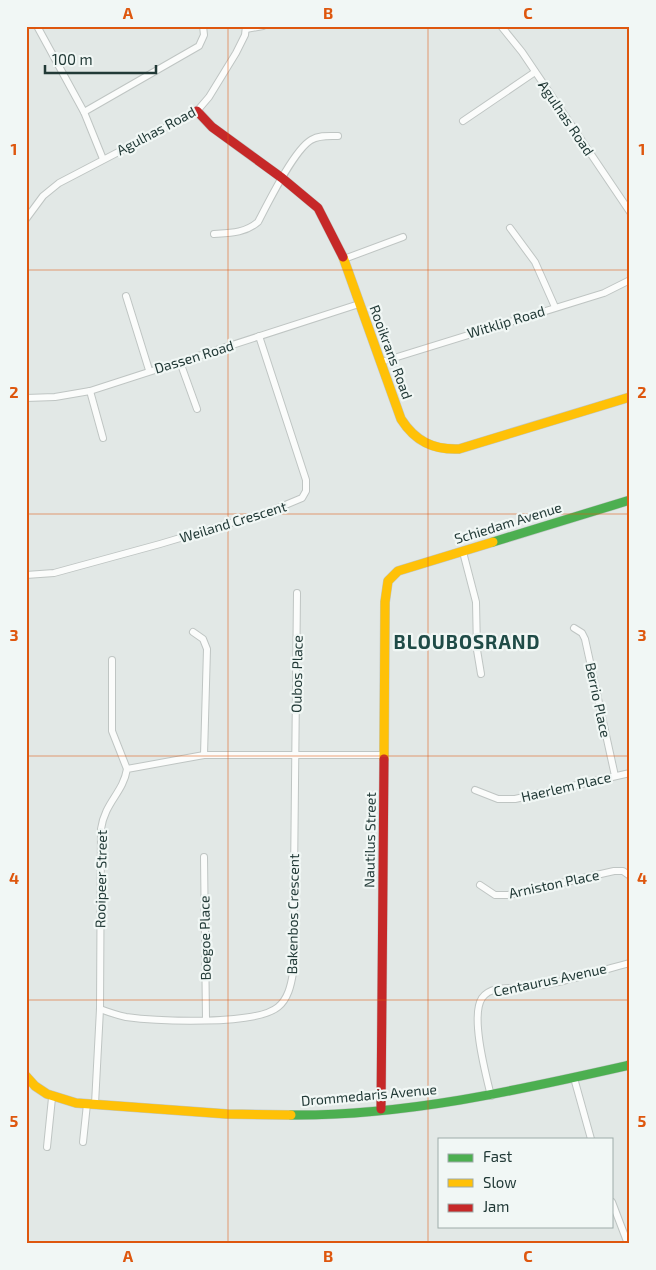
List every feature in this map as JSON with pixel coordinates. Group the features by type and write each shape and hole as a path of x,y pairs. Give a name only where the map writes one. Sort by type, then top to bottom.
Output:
{"street":[{"path":"37,26 84,112 104,159"},
{"path":"84,112 199,46 204,35 203,26"},
{"name":"Agulhas Road","path":"26,219 47,192 67,178 197,111 210,97 236,53 246,28 263,26"},
{"name":"Agulhas Road","path":"501,26 535,72 630,212"},
{"path":"463,121 535,72"},
{"name":"Rooikrans Road","path":"197,111 218,131 282,178 318,208 344,259 406,428 419,441 436,448 459,449 630,397"},
{"path":"214,234 246,231 252,227 258,222 282,178 306,143 318,137 338,136"},
{"path":"510,228 535,262 555,307"},
{"path":"344,259 403,237"},
{"name":"Witklip Road","path":"381,362 612,290 630,280"},
{"path":"126,296 150,370"},
{"name":"Dassen Road","path":"26,398 55,397 90,391 150,370 359,304"},
{"name":"Weiland Crescent","path":"26,576 54,574 279,508 302,498 306,491 306,480 259,336"},
{"path":"180,362 197,409"},
{"path":"90,391 103,438"},
{"name":"Schiedam Avenue","path":"394,574 409,567 630,500"},
{"path":"463,552 476,602 477,650 481,674"},
{"name":"Nautilus Street","path":"381,1109 385,594 388,581 394,574"},
{"name":"Oubos Place","path":"296,756 297,593"},
{"name":"Berrio Place","path":"574,628 582,633 585,639 614,776"},
{"path":"193,632 203,639 207,649 204,755"},
{"path":"112,660 112,731 127,769 204,755 385,755"},
{"name":"Bakenbos Crescent","path":"100,1009 124,1016 146,1019 206,1019 264,1014 278,1006 290,988 293,973 296,756"},
{"name":"Rooipeer Street","path":"83,1142 91,1104 100,1009 101,829 105,810 120,787 127,769"},
{"name":"Haerlem Place","path":"474,790 490,797 507,800 630,773"},
{"name":"Boegoe Place","path":"204,856 206,1019"},
{"name":"Arniston Place","path":"480,885 494,895 508,895 614,871 623,871 630,876"},
{"name":"Centaurus Avenue","path":"491,1096 479,1040 479,1004 485,994 498,989 546,984 630,963"},
{"name":"Drommedaris Avenue","path":"26,1076 36,1087 52,1098 91,1104 194,1112 296,1115 351,1113 491,1096 630,1065"},
{"path":"574,1078 591,1138"},
{"path":"47,1147 52,1098"},
{"path":"614,1208 628,1244"}],"traffic: fast":[{"path":"493,542 630,500"},
{"path":"291,1115 376,1111 462,1100 630,1065"}],"traffic: slow":[{"path":"343,257 401,419 412,433 426,443 441,448 459,449 630,397"},
{"path":"384,759 385,602 388,581 398,571 493,542"},
{"path":"26,1076 35,1086 47,1094 76,1103 227,1114 291,1115"}],"traffic: jam":[{"path":"197,111 212,127 282,178 318,208 343,257"},
{"path":"381,1109 384,759"}],"district":[{"name":"BLOUBOSRAND","path":"467,642"}]}
